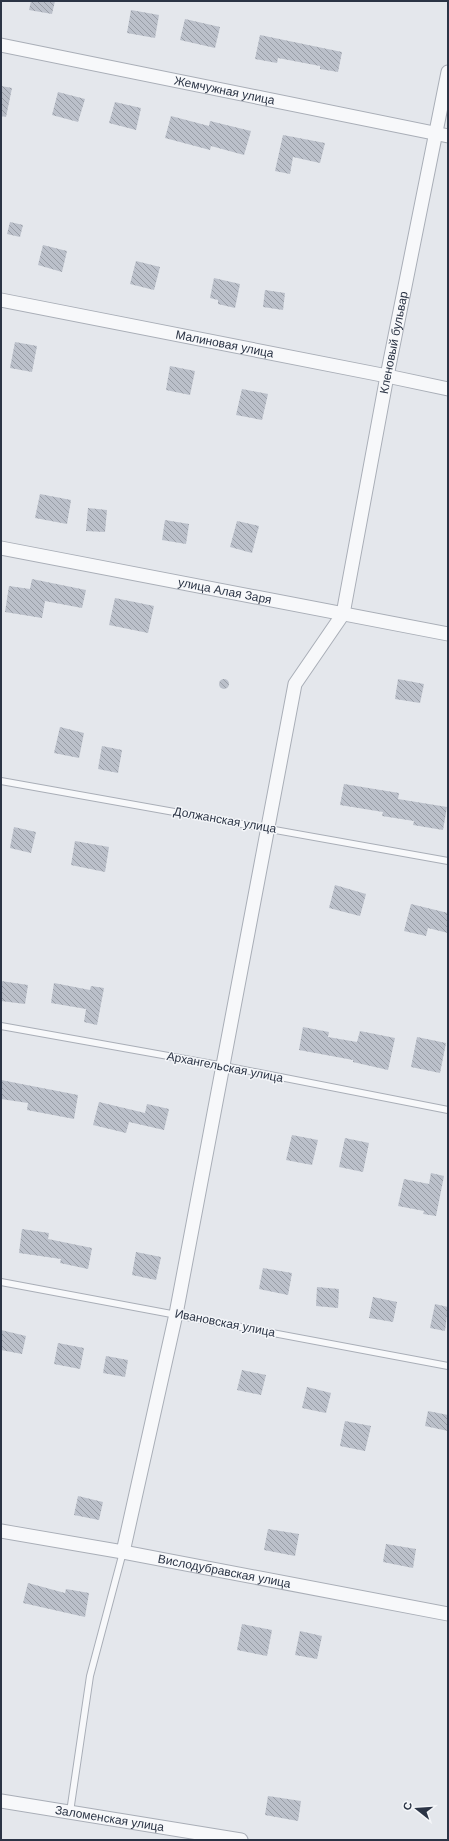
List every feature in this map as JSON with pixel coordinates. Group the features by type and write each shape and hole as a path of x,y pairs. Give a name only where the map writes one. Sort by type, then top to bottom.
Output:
{"street":[{"name":"Жемчужная улица","path":"1,45 442,135"},
{"name":"Кленовый бульвар","path":"343,614 387,376 442,135 448,72"},
{"name":"Малиновая улица","path":"1,300 448,389"},
{"name":"улица Алая Заря","path":"1,548 448,634"},
{"path":"123,1552 176,1314 295,684 343,614"},
{"name":"Вислодубравская улица","path":"1,1531 123,1552 448,1614"},
{"name":"Заломенская улица","path":"1,1801 241,1840"}],"lane":[{"name":"Должанская улица","path":"1,781 448,861"},
{"name":"Архангельская улица","path":"1,1026 224,1066 448,1110"},
{"name":"Ивановская улица","path":"1,1282 448,1366"},
{"path":"70,1812 90,1676 123,1552"}],"building":[{"path":"31,1 55,1 52,14 29,10"},
{"path":"131,10 159,15 155,38 127,33"},
{"path":"185,19 220,27 215,48 180,40"},
{"path":"260,35 342,52 338,72 320,69 320,66 278,58 277,63 255,59"},
{"path":"1,86 12,88 6,117 1,116"},
{"path":"58,92 85,99 78,122 52,115"},
{"path":"115,102 141,108 136,130 109,123"},
{"path":"171,116 209,126 210,121 251,131 244,155 211,146 210,150 165,138"},
{"path":"283,135 325,143 320,163 293,157 290,174 275,171"},
{"path":"10,222 23,225 20,237 7,234"},
{"path":"43,245 67,251 62,272 38,265"},
{"path":"136,261 160,267 154,290 130,284"},
{"path":"214,278 240,284 235,308 218,304 218,300 210,298"},
{"path":"265,290 285,293 283,310 263,307"},
{"path":"15,342 37,346 32,372 10,368"},
{"path":"170,366 195,371 190,395 166,390"},
{"path":"242,389 268,394 262,420 236,415"},
{"path":"40,494 71,500 67,524 35,518"},
{"path":"88,508 107,510 105,532 86,531"},
{"path":"165,520 189,524 186,544 162,540"},
{"path":"237,521 259,526 252,553 230,547"},
{"path":"32,579 86,590 82,608 45,601 42,618 5,612 9,586 30,589"},
{"path":"115,598 154,606 148,633 109,625"},
{"path":"222,679 226,679 228,680 228,688 222,689 219,686 219,682"},
{"path":"398,679 424,684 420,703 395,699"},
{"path":"60,727 84,733 79,758 54,753"},
{"path":"102,746 122,750 118,773 98,769"},
{"path":"344,784 399,793 398,799 447,807 443,830 413,825 414,821 382,816 383,812 340,805"},
{"path":"14,827 36,832 31,853 10,848"},
{"path":"75,841 109,847 105,872 71,865"},
{"path":"335,885 366,894 360,916 329,908"},
{"path":"411,904 448,913 448,933 428,928 426,936 404,931"},
{"path":"1,981 28,985 25,1004 1,1001"},
{"path":"54,983 90,990 91,986 104,988 97,1025 84,1022 86,1009 51,1003"},
{"path":"303,1027 329,1032 328,1037 357,1042 360,1031 395,1038 388,1070 353,1062 353,1060 299,1050"},
{"path":"417,1037 446,1043 440,1073 411,1067"},
{"path":"1,1080 78,1095 74,1119 27,1110 28,1103 1,1099"},
{"path":"99,1102 145,1113 147,1104 169,1109 164,1130 129,1122 126,1133 93,1125"},
{"path":"292,1135 318,1140 312,1165 286,1160"},
{"path":"345,1138 369,1143 363,1172 339,1167"},
{"path":"431,1173 444,1176 436,1216 423,1214 424,1211 398,1206 404,1179 429,1184"},
{"path":"22,1229 49,1233 48,1239 92,1248 88,1269 60,1263 61,1259 19,1253"},
{"path":"136,1252 161,1257 156,1280 132,1275"},
{"path":"263,1268 292,1273 288,1295 259,1289"},
{"path":"317,1287 339,1289 338,1308 316,1306"},
{"path":"373,1297 397,1302 393,1322 369,1318"},
{"path":"435,1304 448,1307 445,1331 430,1328"},
{"path":"1,1330 26,1336 22,1354 1,1350"},
{"path":"58,1343 84,1348 80,1369 54,1364"},
{"path":"106,1356 128,1360 125,1377 103,1373"},
{"path":"242,1370 266,1375 261,1395 237,1390"},
{"path":"307,1387 331,1393 326,1413 302,1408"},
{"path":"428,1411 448,1415 448,1431 425,1426"},
{"path":"345,1421 371,1426 365,1451 340,1446"},
{"path":"78,1496 103,1502 99,1520 74,1515"},
{"path":"268,1529 299,1534 295,1556 264,1550"},
{"path":"386,1544 416,1549 413,1568 383,1562"},
{"path":"28,1583 65,1593 66,1589 89,1593 85,1617 23,1603"},
{"path":"242,1624 272,1630 267,1656 237,1650"},
{"path":"300,1631 322,1636 317,1659 295,1655"},
{"path":"268,1796 301,1801 298,1821 265,1815"}]}
